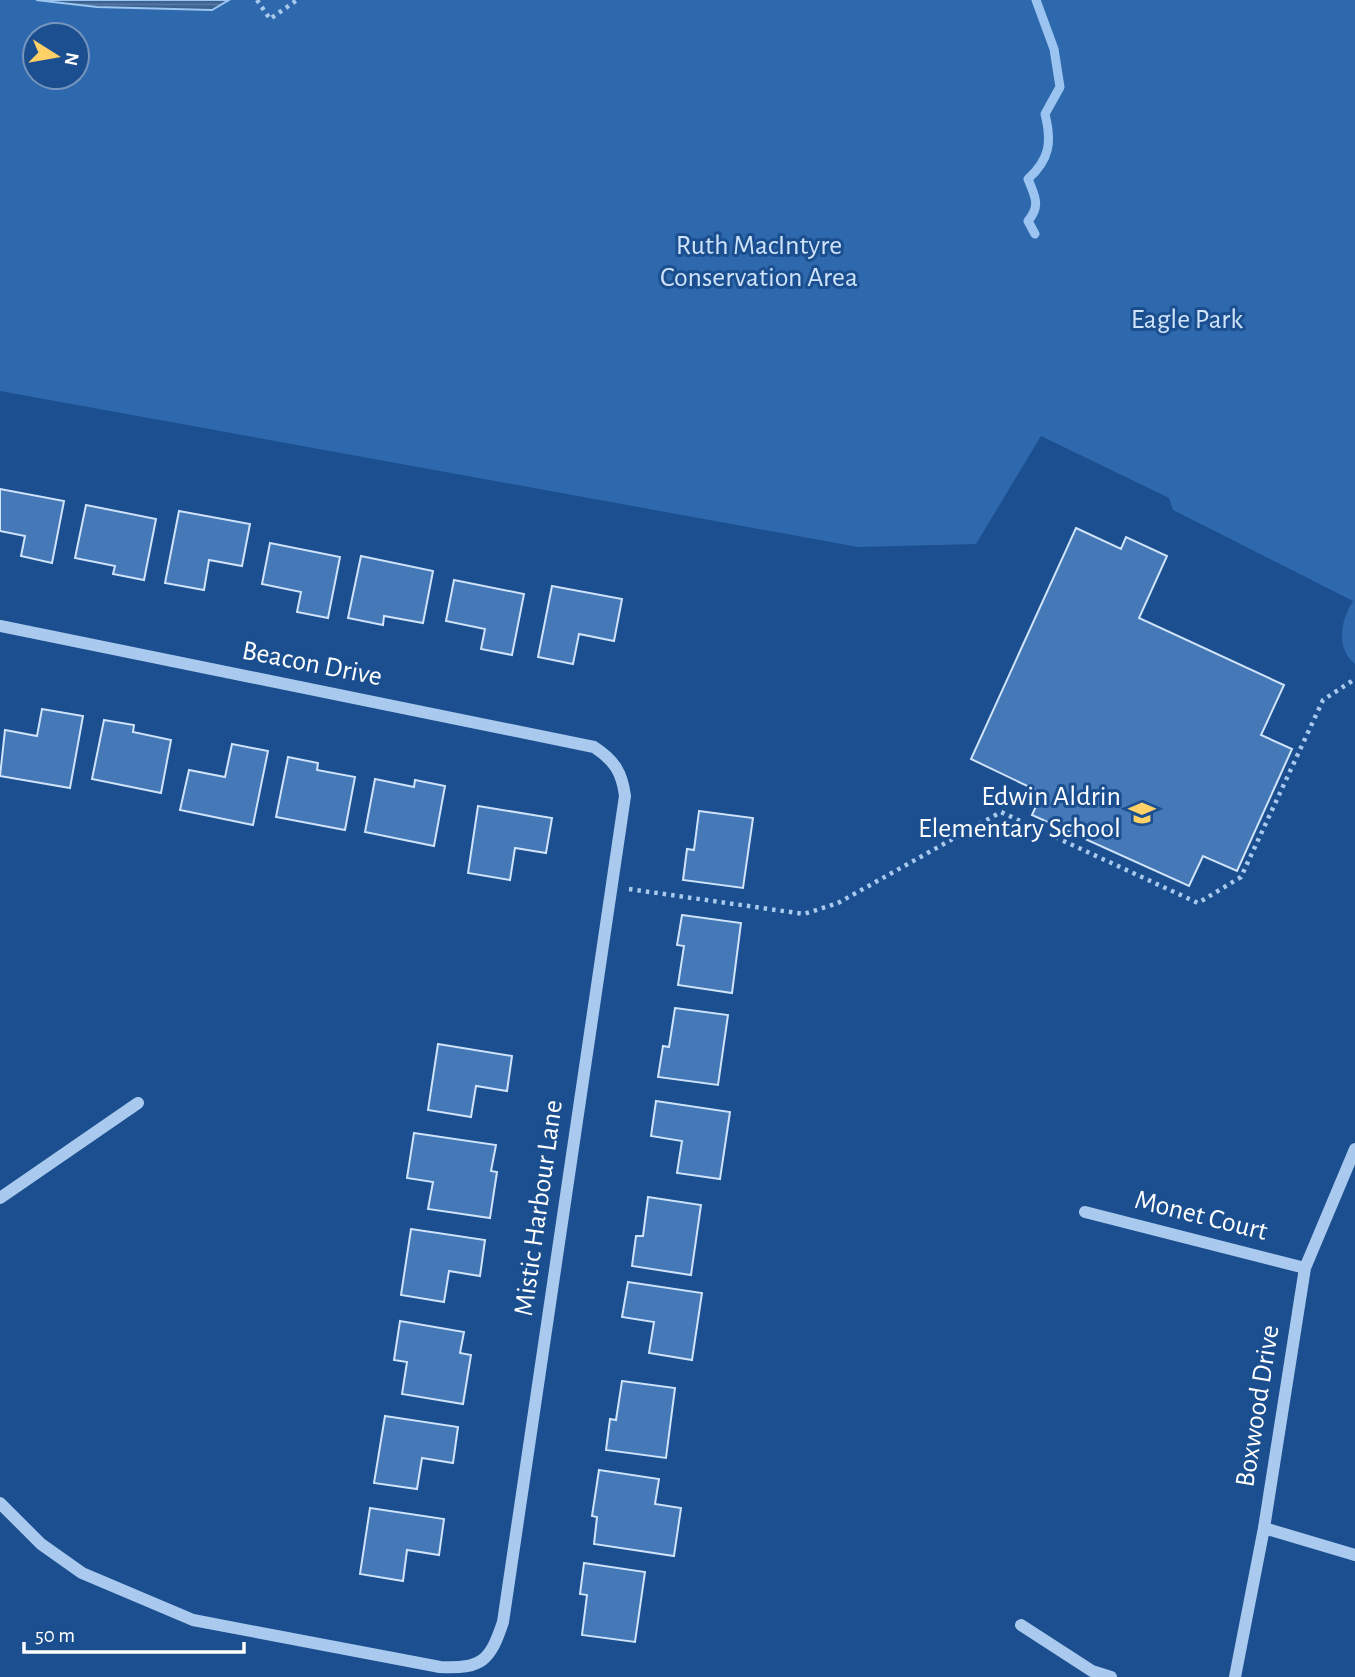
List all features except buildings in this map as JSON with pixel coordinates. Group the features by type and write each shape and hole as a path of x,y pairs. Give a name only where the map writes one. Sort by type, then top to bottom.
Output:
{"street":[{"name":"Beacon Drive","path":"0,626 574,741 594,747 611,758"},
{"name":"Mistic Harbour Lane","path":"0,1503 41,1544 82,1573 193,1620 440,1667 464,1668 482,1663 495,1647 503,1622 625,796 623,778 611,758"},
{"path":"0,1198 138,1103"},
{"name":"Boxwood Drive","path":"1235,1677 1264,1528 1305,1268 1355,1149"},
{"name":"Monet Court","path":"1085,1212 1305,1268"},
{"path":"1264,1528 1355,1555"},
{"path":"1021,1625 1092,1671 1111,1677"}],"path":[{"path":"257,0 270,19 298,0"},
{"path":"611,887 804,914 838,903 1001,812 1198,903 1241,877 1323,700 1355,678"}],"green space":[{"name":"Ruth MacIntyre Conservation Area","path":"0,0 1355,0 1355,664 1342,642 1345,617 1353,601 1173,510 1169,498 1041,436 976,544 858,547 0,391"}],"shaded area":[{"path":"36,0 229,0 212,10 97,7"}],"waterway":[{"path":"1035,234 1028,221 1036,206 1028,179 1045,157 1048,142 1045,114 1060,87 1054,49 1036,0"}],"place":[{"name":"Edwin Aldrin Elementary School","path":"1142,813"}],"park label":[{"name":"Eagle Park","path":"1187,320"}]}
